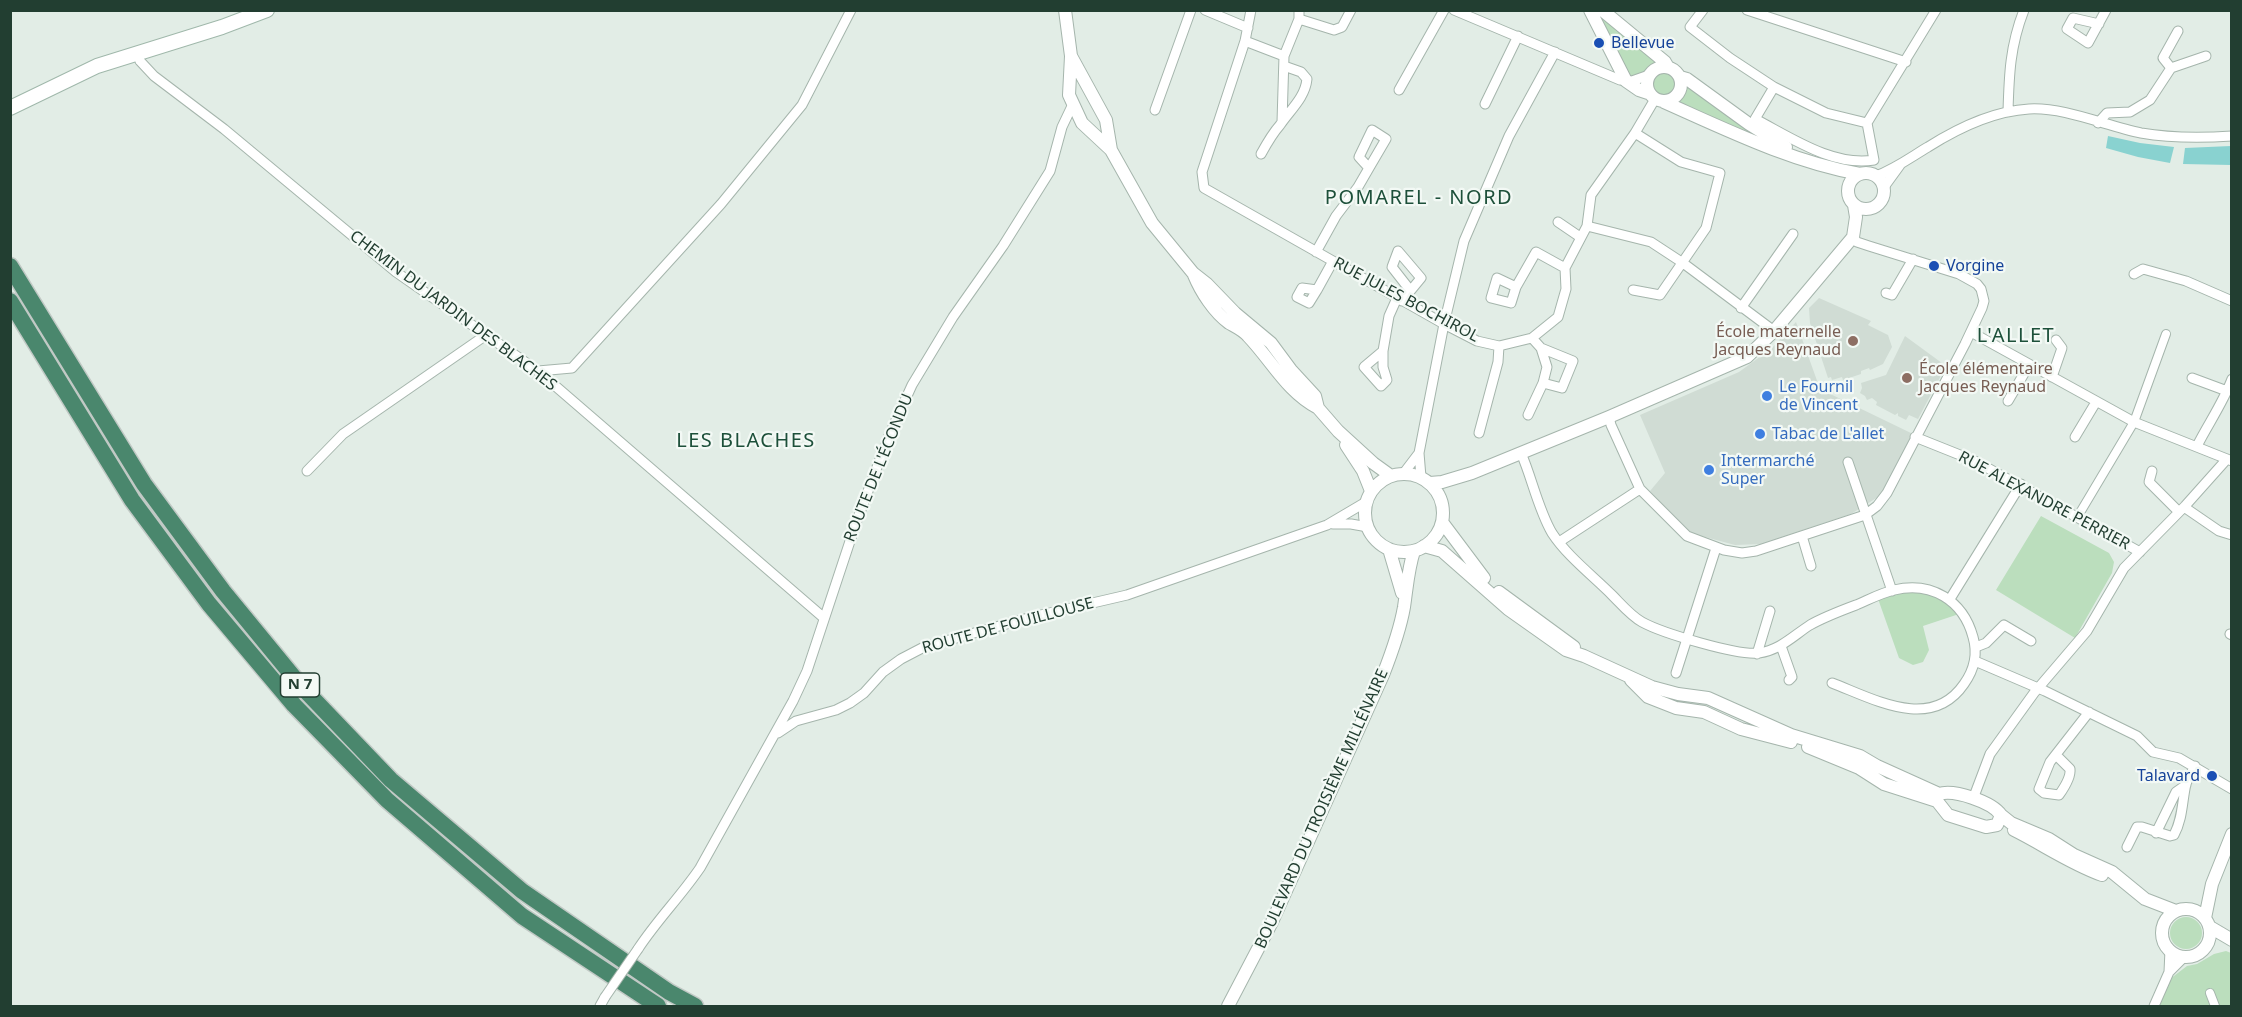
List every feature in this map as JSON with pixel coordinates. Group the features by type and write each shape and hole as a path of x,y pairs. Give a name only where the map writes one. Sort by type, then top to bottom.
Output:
{"highway":[{"name":"N 7","path":"10,266 144,484 223,591 302,687 391,780 522,891 669,992 695,1006"},
{"name":"N 7","path":"10,301 132,500 209,604 294,705 387,800 522,916 658,1006"}],"main road":[{"path":"10,108 97,66 222,27 267,10"}],"street":[{"path":"538,371 572,368 721,204 802,105 851,10"},
{"path":"1065,10 1075,76 1106,120 1103,135"},
{"path":"1067,24 1070,10"},
{"path":"1155,110 1191,10"},
{"path":"1205,10 1248,28"},
{"name":"RUE JULES BOCHIROL","path":"1251,10 1245,41 1202,172 1203,188 1444,324 1477,341 1499,346 1532,338 1558,317 1566,289 1564,268 1587,226 1591,195 1635,133 1656,98"},
{"path":"1282,122 1284,61 1299,15 1334,30 1342,27 1351,10"},
{"path":"1399,90 1444,10"},
{"path":"1455,10 1626,81 1656,98 1743,136 1836,170 1860,174 1876,176 1983,119 2030,109 2046,110 2160,135 2232,136"},
{"path":"1590,10 1626,81"},
{"path":"1602,10 1665,62 1668,67 1677,72 1681,86 1677,95 1656,98"},
{"path":"1703,10 1690,27 1730,58 1774,87 1826,113 1867,123"},
{"path":"1748,10 1906,62"},
{"path":"1774,87 1755,118 1821,151 1847,160 1863,162 1874,160 1867,123 1936,10"},
{"path":"2008,112 2012,45 2024,10"},
{"path":"2099,24 2106,10"},
{"path":"2171,68 2163,58 2178,31"},
{"path":"1485,104 1518,36"},
{"path":"1245,41 1284,61 1301,72 1307,79 1306,86 1294,108 1282,122 1262,154"},
{"name":"CHEMIN DU JARDIN DES BLACHES","path":"137,52 140,61 154,76 276,171 367,249 538,371 824,618"},
{"path":"1419,549 1436,536 1442,522 1440,496 1425,480 1419,453 1444,324 1464,241 1509,136 1555,52"},
{"path":"2098,123 2107,113 2130,112 2150,100 2171,68 2206,56"},
{"path":"1626,81 1638,80 1657,68 1668,67"},
{"path":"1649,75 1646,84 1656,98"},
{"path":"1075,76 1069,95 1082,123"},
{"path":"1680,77 1687,79 1749,124 1804,159"},
{"name":"ROUTE DE L'ÉCONDU","path":"775,735 807,671 856,523 888,438 912,385 952,317 1003,246 1050,171 1072,105"},
{"path":"1065,122 1082,123 1103,135 1152,224 1193,273 1208,284 1235,314 1271,343 1291,370 1315,396 1318,408 1338,431 1373,463 1397,475 1442,482 1472,473 1609,417 1686,382 1734,364 1759,348 1853,237 1854,205 1848,196 1848,186 1855,176 1860,174"},
{"path":"1633,290 1660,295 1706,228 1720,173 1681,162 1635,133"},
{"path":"1854,205 1869,209 1875,208 1883,199 1884,187 1900,165"},
{"path":"1316,252 1335,216 1358,188 1369,168"},
{"path":"1836,170 1848,186"},
{"path":"1876,176 1884,187"},
{"path":"1855,224 1869,209"},
{"path":"1558,222 1580,237"},
{"path":"1587,226 1651,242 1774,331"},
{"path":"1741,308 1793,234"},
{"path":"1609,417 1640,489 1680,531 1716,548 1742,553 1756,550 1865,515 1878,506 1887,493 1971,332 1984,301 1977,284 1959,274 1857,242 1853,237"},
{"path":"1516,287 1536,252 1564,268"},
{"path":"1886,293 1892,295 1913,259"},
{"path":"1317,290 1333,261"},
{"path":"2133,274 2143,268 2186,281 2232,301"},
{"path":"1383,351 1389,316 1400,299 1410,290"},
{"path":"1971,332 2134,422 2229,460 2124,568 2087,631 2038,688 1990,754 1973,799"},
{"path":"2078,516 2134,422 2166,334"},
{"path":"307,471 343,434 486,335"},
{"path":"1528,416 1543,383 1547,367 1541,348 1532,338"},
{"path":"2052,377 2062,348 2056,340"},
{"path":"1479,433 1498,362 1499,346"},
{"path":"1541,348 1573,361 1562,388 1543,383"},
{"path":"2008,401 2029,365"},
{"path":"2192,378 2227,391"},
{"path":"2197,446 2232,379"},
{"path":"2075,437 2096,402"},
{"path":"1338,431 1363,471 1369,496"},
{"name":"RUE ALEXANDRE PERRIER","path":"1915,437 1975,460 2140,552"},
{"path":"1419,453 1397,475 1384,479 1369,496 1365,510 1368,527 1372,536 1389,549 1398,552 1419,549 1442,551 1529,625 1566,650 1652,687 1678,694 1708,698 1791,735 1844,750 1938,797 1948,815 1986,827 1999,820"},
{"path":"1521,453 1548,524 1559,542 1641,621 1687,638 1736,652 1757,654 1781,646 1827,616 1892,591 1911,587 1930,590 1950,599 1962,613 1971,630 1976,646 1975,661 1969,678 1958,692 1945,702 1918,710 1900,708 1832,683"},
{"path":"1848,462 1892,591"},
{"path":"2152,471 2149,482 2182,510 2219,531 2232,535"},
{"path":"1442,504 1446,492 1452,485 1472,473"},
{"path":"1950,599 2021,484"},
{"path":"1559,542 1640,489"},
{"name":"ROUTE DE FOUILLOUSE","path":"600,1006 652,927 700,868 775,735 796,721 836,710 850,703 864,693 884,672 924,647 1028,618 1127,595 1327,525 1369,496"},
{"path":"1442,522 1486,580 1570,642 1584,656"},
{"name":"ROUTE DE FOUILLOUSE","path":"1327,525 1351,524 1368,527"},
{"path":"1802,536 1811,566"},
{"path":"1676,673 1716,548"},
{"name":"BOULEVARD DU TROISIÈME MILLÉNAIRE","path":"1389,549 1404,606"},
{"name":"BOULEVARD DU TROISIÈME MILLÉNAIRE","path":"1228,1006 1272,922 1383,675 1395,645 1404,606 1408,569 1419,549"},
{"path":"1757,654 1770,611"},
{"path":"1976,646 1986,643 2004,625 2031,641"},
{"path":"1781,646 1792,677 1789,680"},
{"path":"1975,661 2089,712 2137,736 2153,752 2180,758 2232,789"},
{"path":"2056,755 2089,712"},
{"path":"2127,847 2137,827 2142,826 2156,833 2170,836 2174,834 2180,820 2186,785 2195,766"},
{"path":"2156,833 2176,792 2186,785"},
{"path":"1938,797 1952,792 1992,805 1999,820 2028,839 2054,851 2068,862 2123,882 2145,899 2176,911 2199,912 2207,923 2232,940"},
{"path":"2190,910 2201,901 2212,884 2232,834"},
{"path":"2154,1006 2169,972 2184,957 2195,955 2207,945 2212,884"},
{"path":"2145,899 2164,927"},
{"path":"2176,911 2166,921 2163,939 2170,950 2184,957"},
{"path":"2207,945 2232,944"},
{"path":"2169,972 2170,950"},
{"path":"2210,993 2215,1006"}],"shaded area":[{"name":"École maternelle Jacques Reynaud","path":"1819,298 1871,321 1868,325 1888,335 1892,347 1883,364 1843,380 1842,377 1832,380 1831,377 1828,378 1810,323 1809,308"},
{"path":"1796,322 1820,389 1913,434 1885,490 1851,514 1761,544 1735,545 1690,533 1650,491 1665,473 1640,415 1739,372 1772,348"},
{"name":"École élémentaire Jacques Reynaud","path":"1905,336 1946,366 1918,419 1909,415 1906,420 1898,416 1898,413 1895,415 1876,405 1877,402 1872,398 1867,400 1860,393 1861,383 1886,375"}],"green space":[{"path":"1603,16 1656,62 1652,69 1629,78 1599,21"},
{"path":"1664,71 1673,75 1677,84 1673,93 1664,97 1655,93 1651,84 1655,75"},
{"path":"1686,85 1764,137 1762,141 1677,103"},
{"path":"2041,516 2109,553 2114,562 2112,573 2075,638 1996,590"},
{"path":"1930,590 1962,613 1923,626 1929,650 1923,662 1913,665 1899,658 1877,596 1892,591"},
{"path":"2186,917 2197,922 2202,933 2197,944 2186,949 2175,944 2170,933 2175,922"},
{"path":"2226,951 2231,953 2231,1006 2159,1006 2170,979 2187,966"}],"water":[{"path":"2108,136 2174,147 2170,163 2106,148"},
{"path":"2231,146 2231,165 2183,164 2185,148"}],"place":[{"name":"Bellevue","path":"1599,43"},
{"name":"Vorgine","path":"1934,266"},
{"name":"École maternelle Jacques Reynaud","path":"1853,341"},
{"name":"École élémentaire Jacques Reynaud","path":"1907,378"},
{"name":"Le Fournil de Vincent","path":"1767,396"},
{"name":"Tabac de L'allet","path":"1760,434"},
{"name":"Intermarché Super","path":"1709,470"},
{"name":"Talavard","path":"2212,776"}],"district":[{"name":"POMAREL - NORD","path":"1419,198"},
{"name":"L'ALLET","path":"2016,336"},
{"name":"LES BLACHES","path":"746,441"}]}
